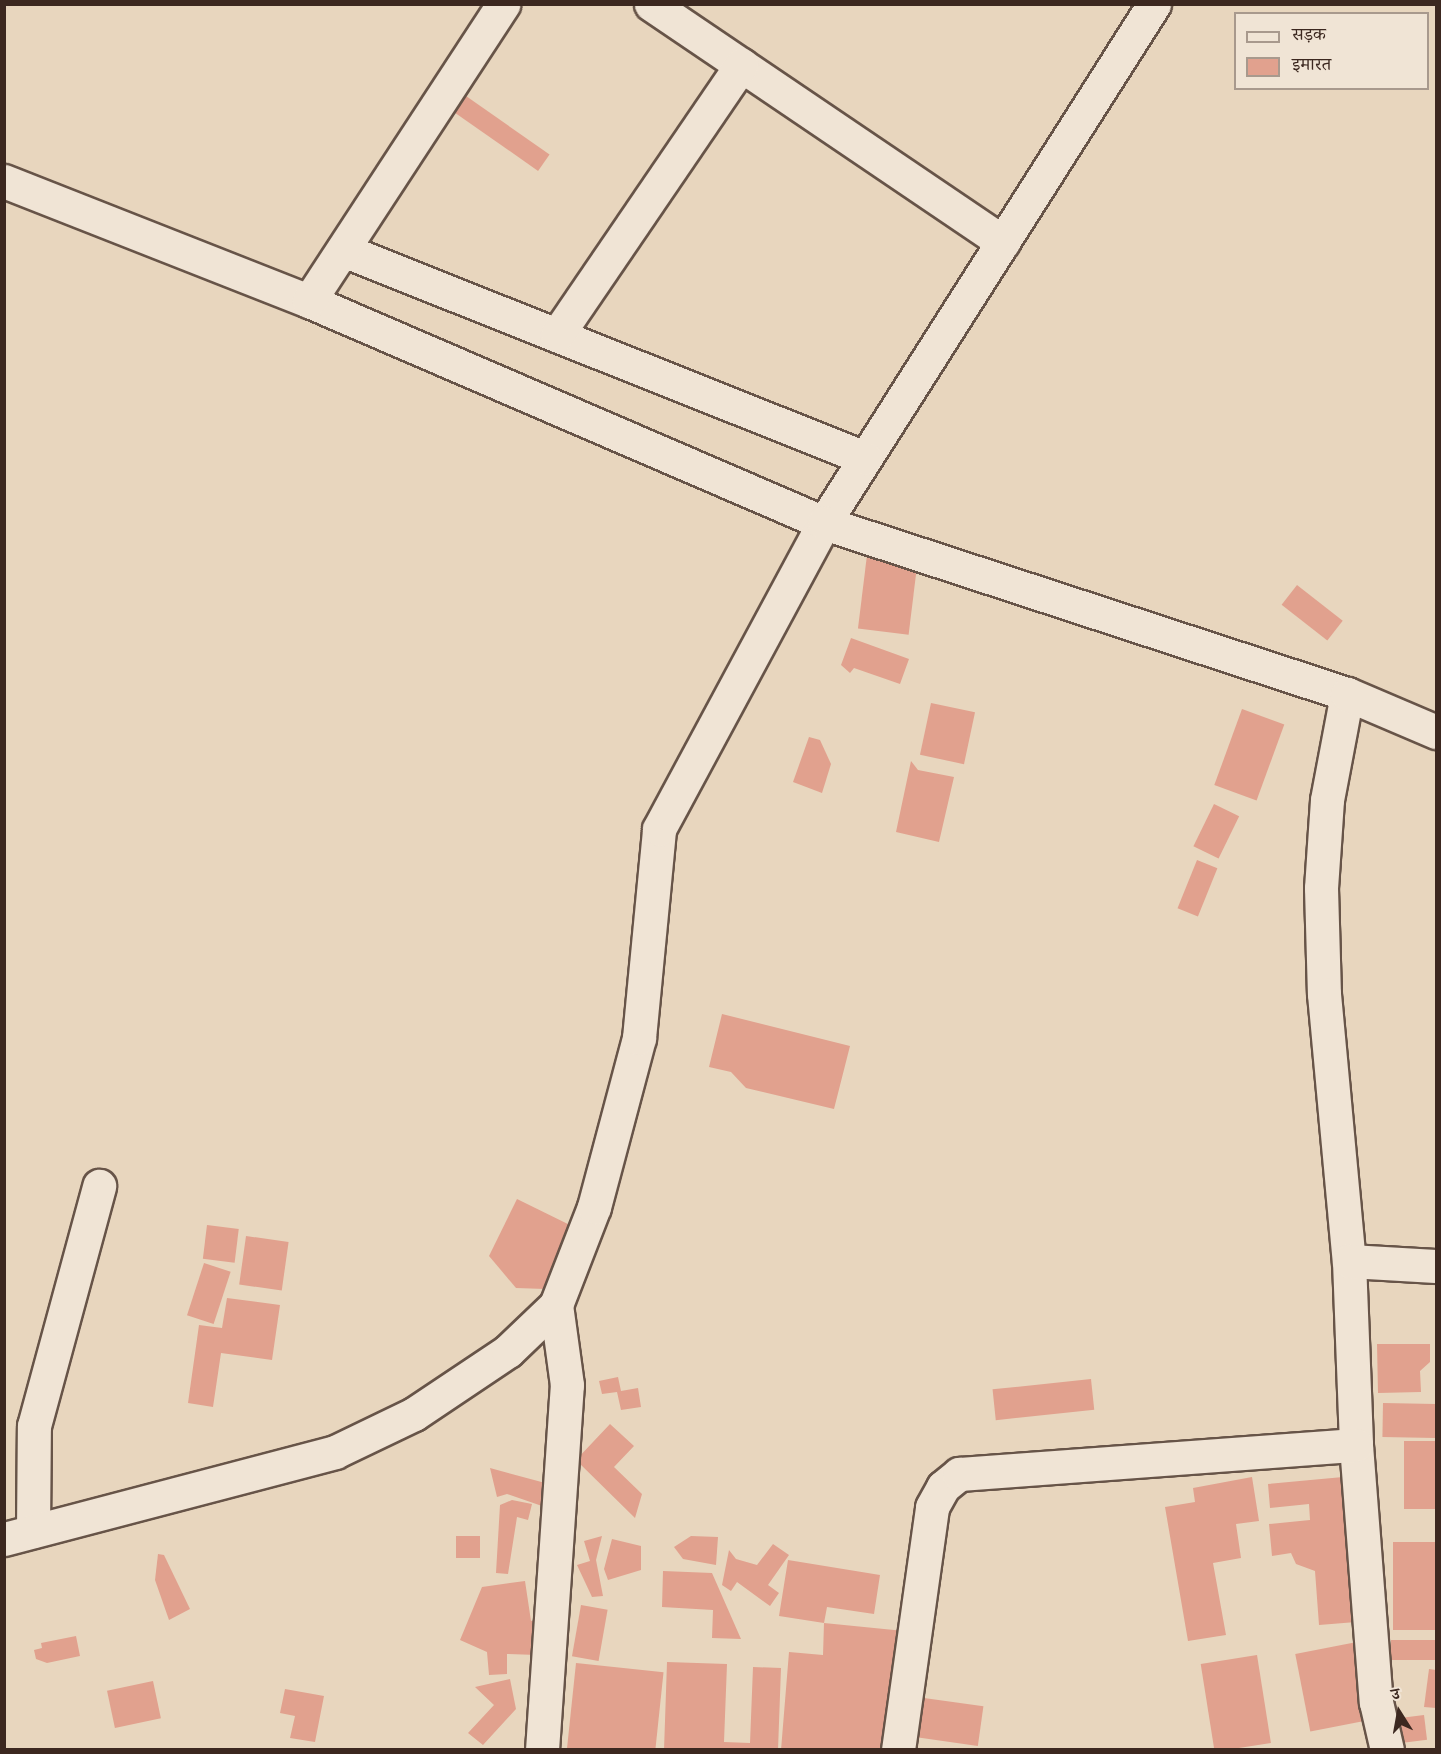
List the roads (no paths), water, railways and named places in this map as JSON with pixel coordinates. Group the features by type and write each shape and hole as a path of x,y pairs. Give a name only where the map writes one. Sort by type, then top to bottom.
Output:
{"street":[{"path":"309,301 503,4"},
{"path":"651,4 1002,242"},
{"path":"99,1186 34,1426 19,1535 334,1452 414,1414 508,1351 556,1305 594,1207 639,1038 659,829 824,523 1154,4"},
{"path":"557,335 741,65"},
{"path":"4,181 309,301 824,523 1347,694 1437,732"},
{"path":"343,250 865,458"},
{"path":"1347,694 1327,800 1322,888 1324,994 1349,1261 1356,1445 1376,1702 1387,1749"},
{"path":"1349,1261 1437,1266"},
{"path":"542,1749 567,1385 556,1305"},
{"path":"898,1749 932,1507 943,1487 959,1474 1356,1445"}]}
